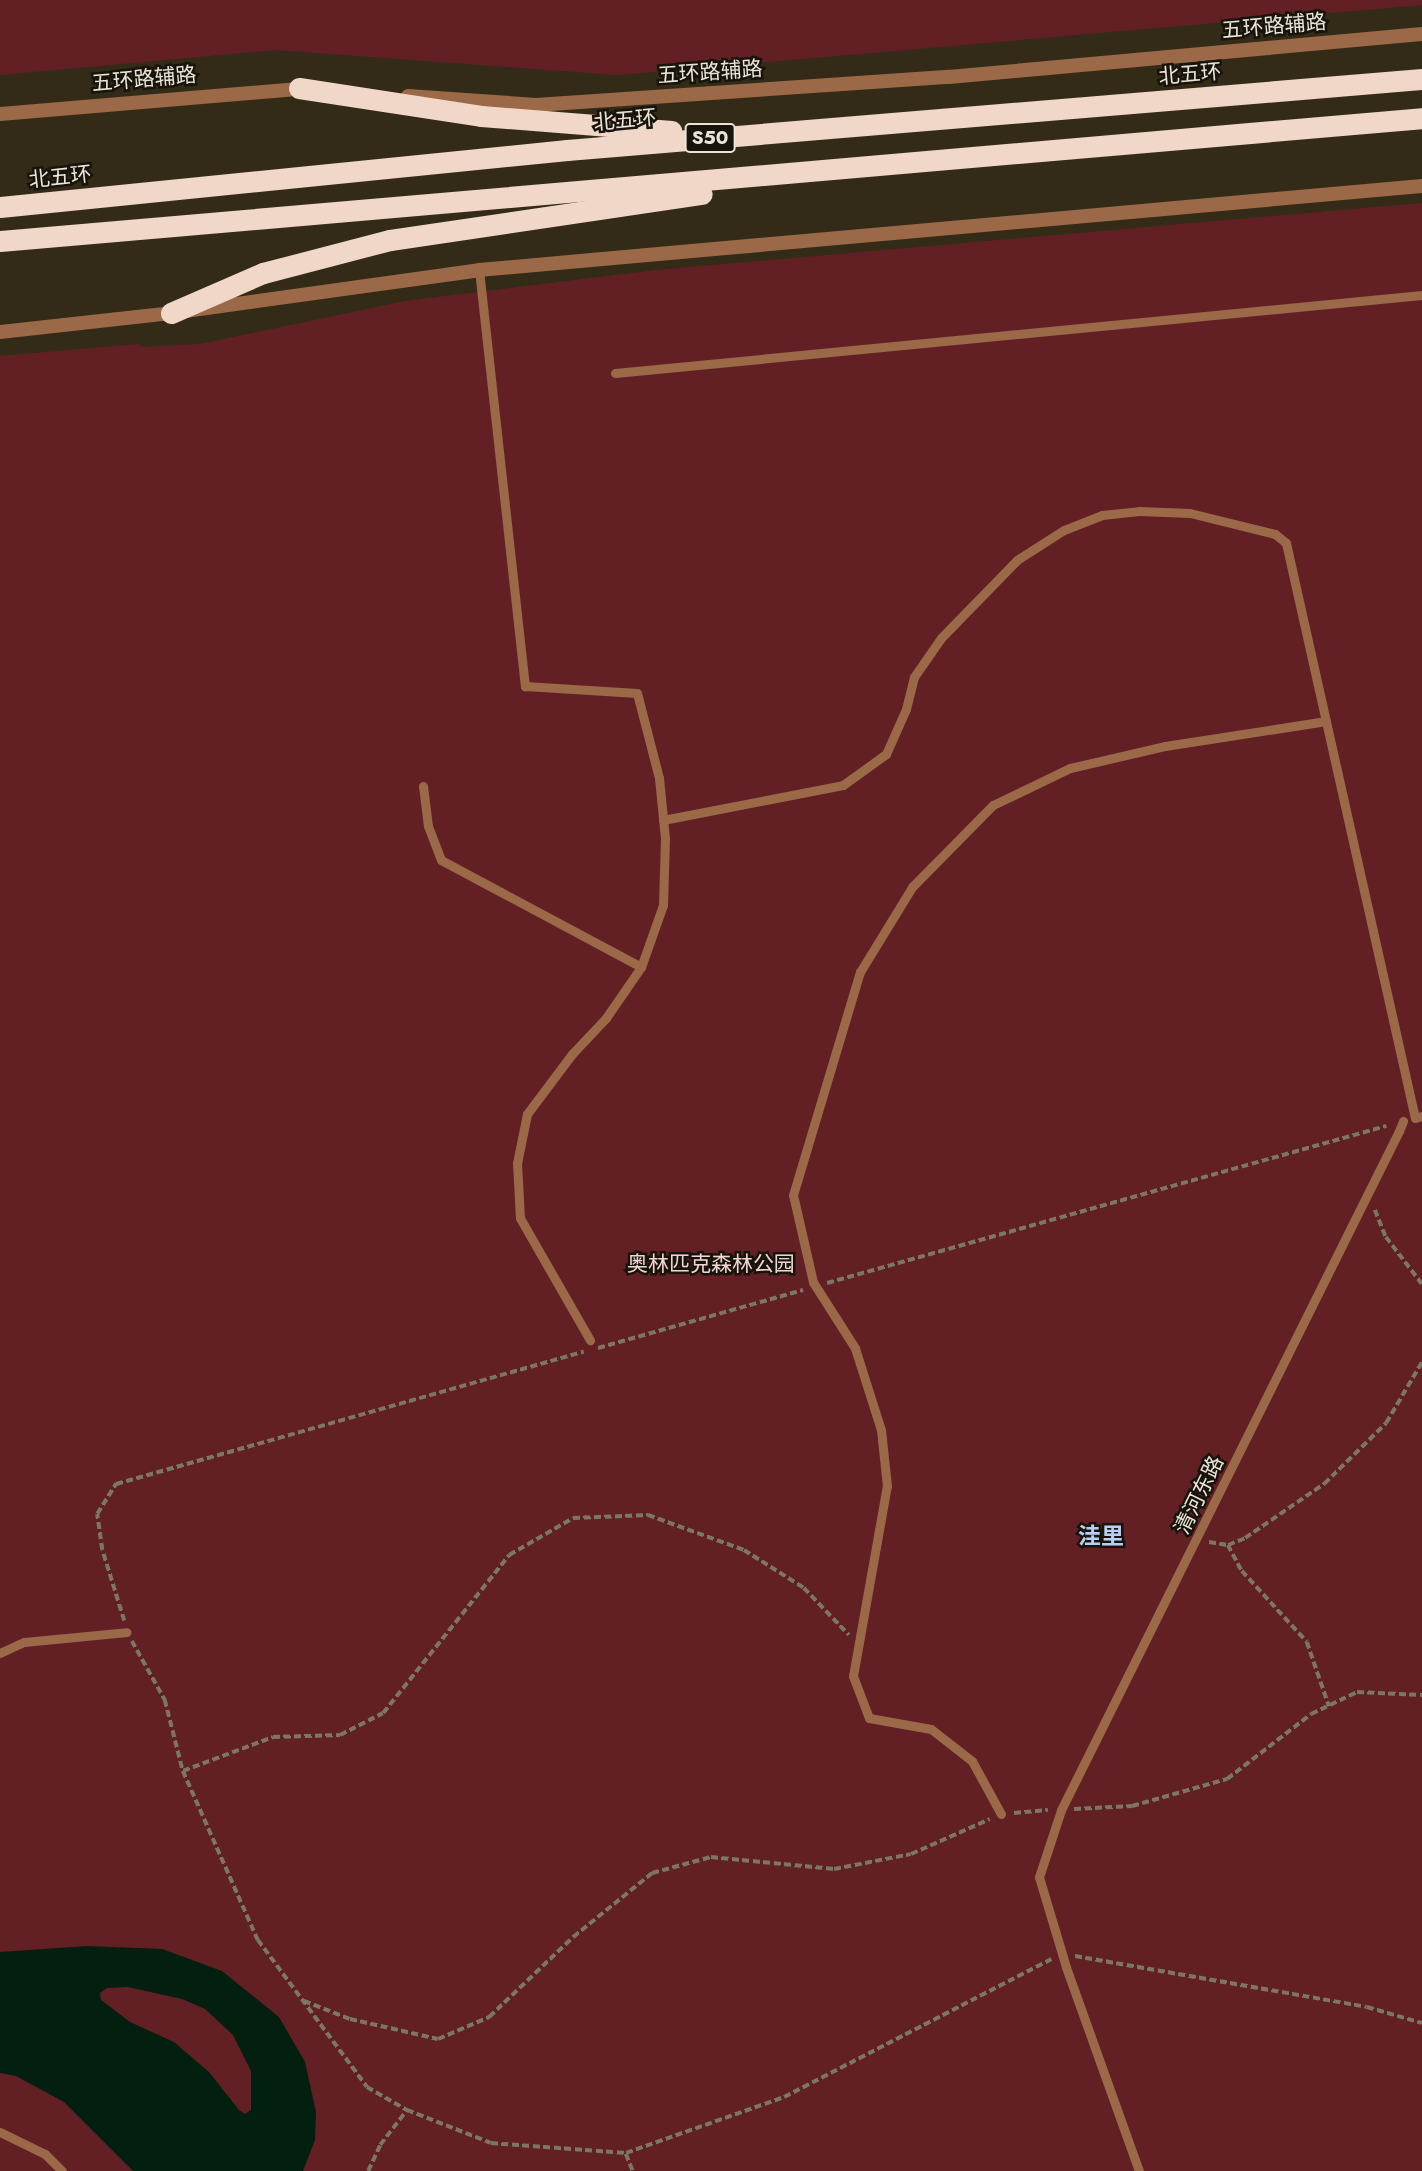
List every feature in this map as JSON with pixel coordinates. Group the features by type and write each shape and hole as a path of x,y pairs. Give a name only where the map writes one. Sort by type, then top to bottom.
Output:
{"highway":[{"name":"北五环","path":"0,207 725,136 1422,79"},
{"path":"299,88 481,116 725,136"},
{"name":"S50","path":"0,241 1422,118"},
{"path":"171,313 263,273 390,240 562,217 852,169"}],"street":[{"name":"五环路辅路","path":"0,114 299,88 536,105 949,77 1422,34"},
{"path":"0,332 171,313 479,270 1422,186"}],"lane":[{"path":"479,270 525,686 637,693 659,778 663,820 663,905 641,967 527,1114 517,1163 520,1218 590,1340"},
{"path":"614,373 1422,295"},
{"path":"663,820 843,785 886,754 906,709 914,677 977,596 1017,560 1064,530 1102,515 1191,513 1275,534 1286,543 1419,1117"},
{"path":"1002,1814 972,1761 931,1729 869,1718 853,1676 887,1486 881,1430 855,1348 816,1287 793,1195 860,972 912,887 993,805 1070,768 1165,746 1326,721"},
{"path":"423,786 428,826 441,860 641,967"},
{"name":"清河东路","path":"1062,1954 1039,1877 1062,1810 1404,1121"},
{"path":"0,1653 24,1642 127,1632"},
{"path":"1062,1954 1139,2171"},
{"path":"0,2132 45,2154 62,2171"}],"path":[{"path":"1419,1117 116,1484 97,1514 102,1550 127,1632 165,1700 183,1771 258,1941 367,2087 407,2110 491,2143 626,2153 784,2097 1062,1954 1367,2007 1422,2023"},
{"path":"1368,1194 1386,1237 1422,1284"},
{"path":"1196,1540 1228,1545 1324,1484 1386,1423 1422,1362"},
{"path":"183,1771 273,1737 340,1735 383,1713 509,1555 573,1518 648,1515 744,1550 804,1588 858,1644"},
{"path":"1228,1545 1242,1571 1307,1642 1329,1706"},
{"path":"303,2001 350,2019 438,2039 489,2017 573,1937 652,1873 711,1857 834,1869 911,1854 1002,1814 1132,1806 1227,1779 1311,1714 1357,1692 1422,1695"},
{"path":"368,2171 407,2110"},
{"path":"626,2153 633,2171"}],"green space":[{"path":"0,0 1422,0 1422,5 617,75 276,50 0,75"},
{"name":"奥林匹克森林公园","path":"1422,203 1422,2171 0,2171 0,356 138,344 142,347 200,344 405,301 656,270"}],"shaded area":[{"path":"87,1946 162,1949 222,1971 279,2017 305,2062 316,2112 315,2140 303,2171 133,2171 64,2102 16,2076 0,2073 0,1952","holes":["128,1987 182,1999 205,2009 233,2035 251,2071 251,2110 245,2114 209,2072 174,2042 130,2022 101,2000 100,1993 107,1988"]}],"district":[{"name":"洼里","path":"1101,1536"}]}
